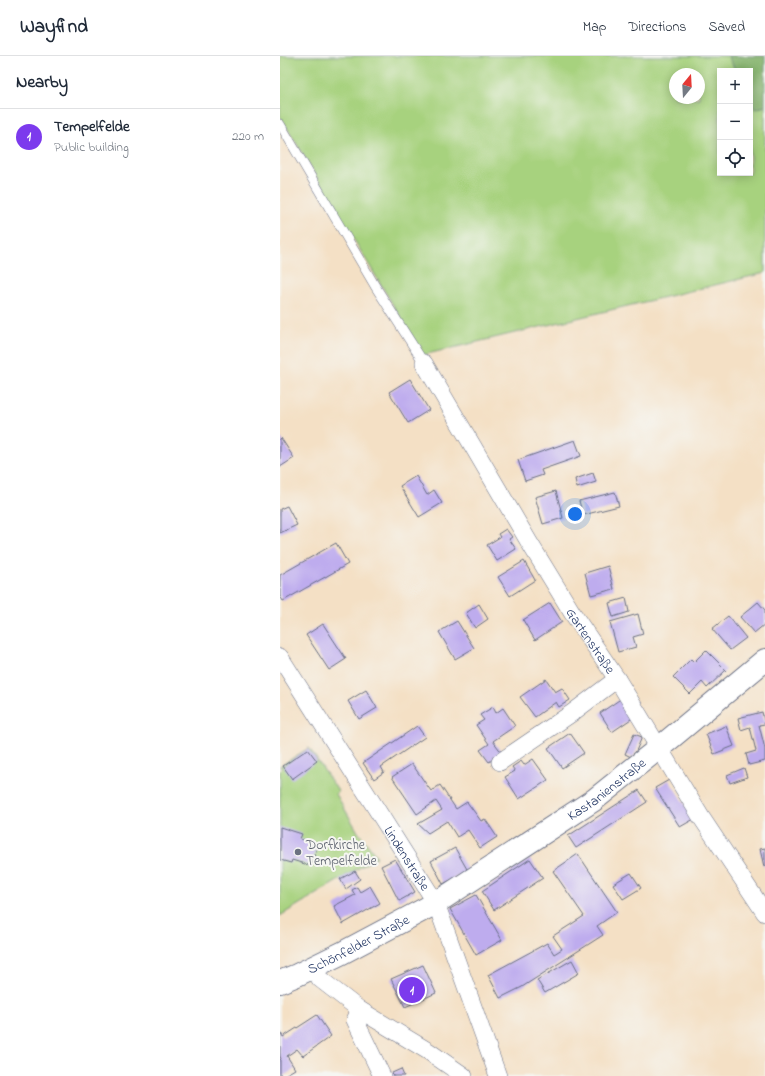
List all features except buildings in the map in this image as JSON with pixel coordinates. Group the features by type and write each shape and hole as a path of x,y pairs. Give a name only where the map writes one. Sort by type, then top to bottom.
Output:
{"street":[{"name":"Gartenstraße","path":"424,363 573,614 617,679 701,817 765,913"},
{"name":"Lindenstraße","path":"280,657 436,903 498,1076"},
{"name":"Kastanienstraße","path":"436,903 594,800 765,660"},
{"path":"500,762 572,713 617,679"},
{"name":"Schönfelder Straße","path":"280,982 314,967 436,903"},
{"path":"314,967 320,979 360,1010 428,1051 464,1076"},
{"path":"360,1010 355,1020 382,1076"}],"lane":[{"path":"280,124 375,286 424,363"}],"green space":[{"path":"280,56 728,56 734,68 717,68 717,176 753,176 753,105 755,109 765,106 765,273 423,355 280,116"},
{"path":"728,56 765,56 765,106 755,109 753,105 753,68 734,68"},
{"path":"309,748 338,791 336,794 358,832 377,857 280,916 280,771 282,769 280,766"}],"place":[{"name":"Dorfkirche Tempelfelde","path":"298,852"},
{"name":"Tempelfelde","path":"412,990"}]}
